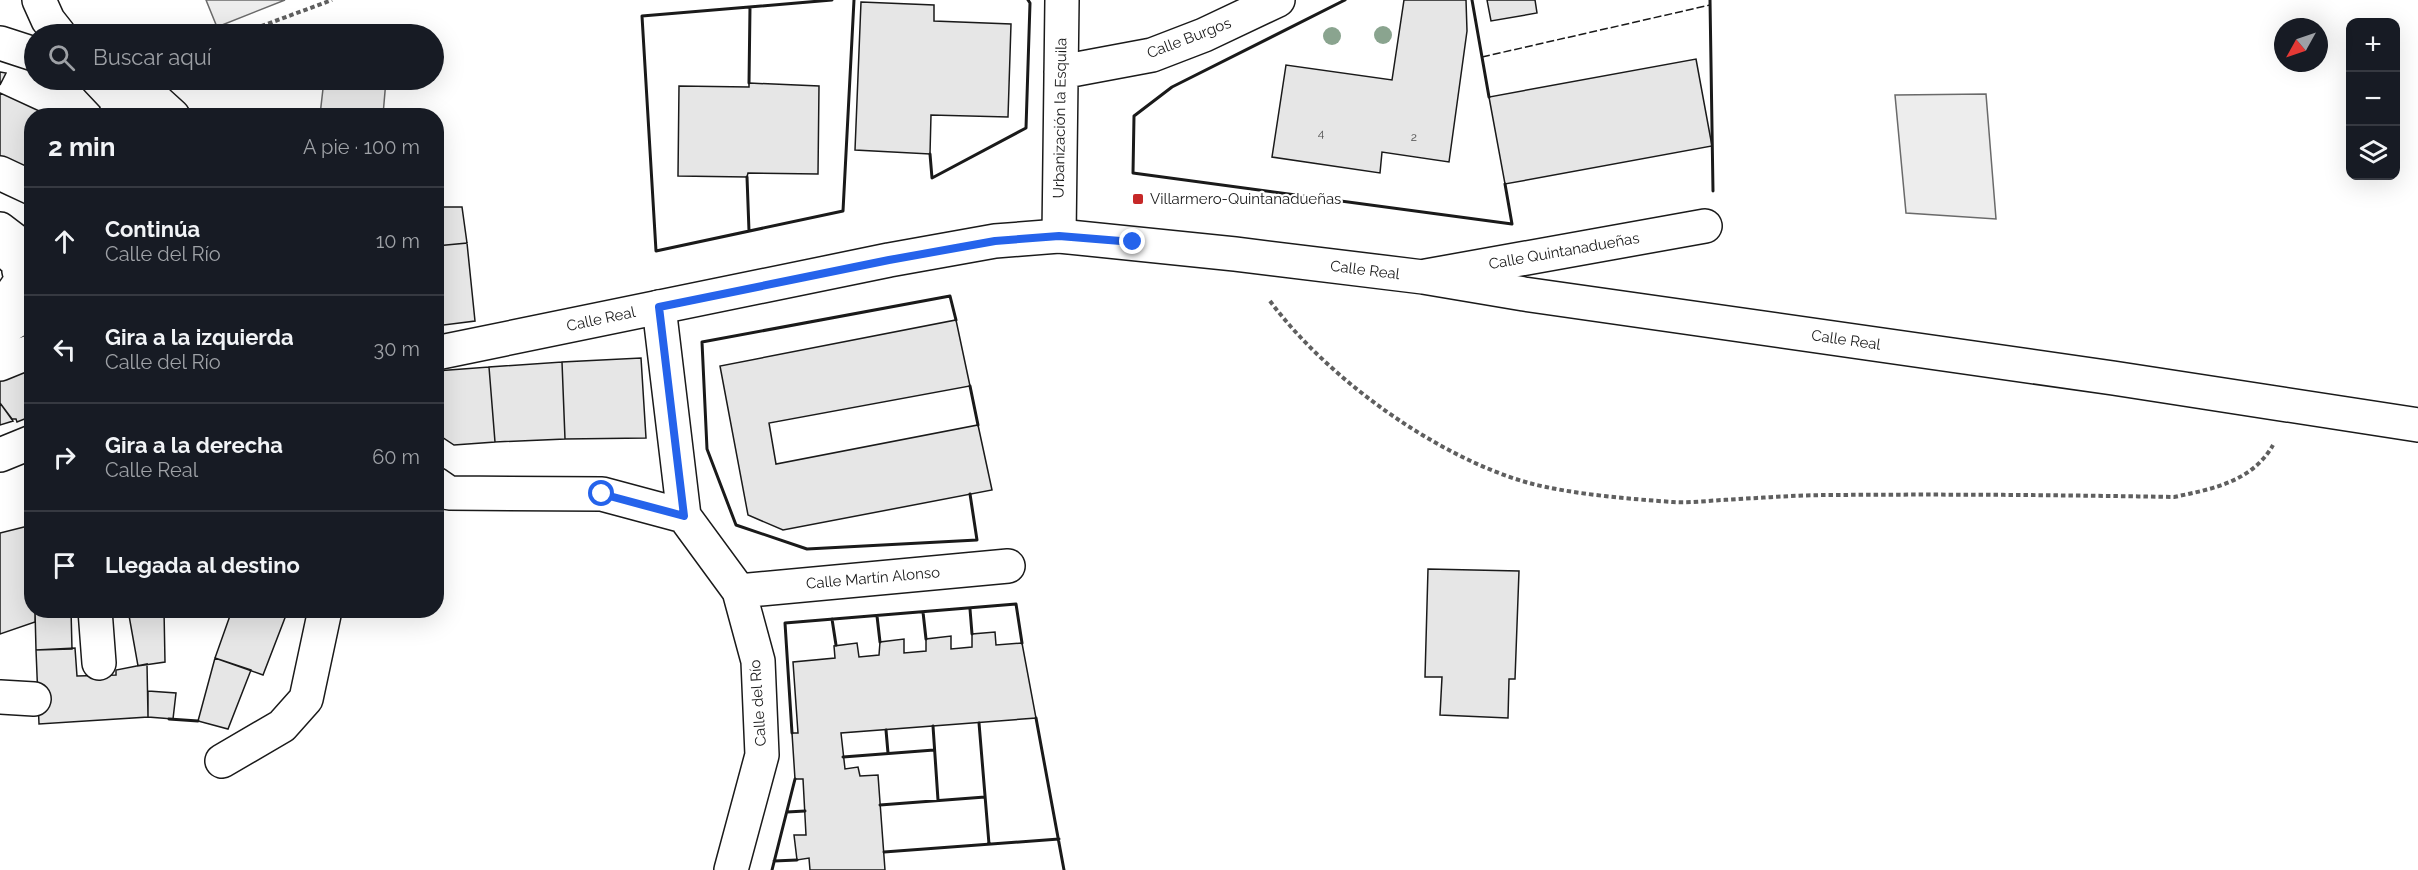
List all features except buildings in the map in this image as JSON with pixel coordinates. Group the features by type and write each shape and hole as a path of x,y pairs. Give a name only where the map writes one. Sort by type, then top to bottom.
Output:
{"street":[{"path":"39,0 51,24"},
{"name":"Urbanización la Esquila","path":"1059,236 1062,0"},
{"name":"Calle Burgos","path":"1061,72 1152,55 1204,35 1278,0"},
{"path":"0,43 24,51"},
{"path":"106,90 120,108"},
{"path":"125,108 136,90"},
{"path":"144,90 164,108"},
{"path":"0,173 24,184"},
{"name":"Calle Quintanadueñas","path":"1423,277 1705,226"},
{"path":"0,229 21,245 12,257 23,266 19,271 24,274"},
{"name":"Calle Real","path":"444,351 983,243 1059,236 1235,254 1423,277 1524,294 2418,424"},
{"path":"0,307 2,308 24,276"},
{"name":"Calle del Río","path":"659,307 684,516 739,591 758,661 762,755 732,870"},
{"path":"0,331 24,316"},
{"path":"0,364 24,354"},
{"path":"0,455 24,445"},
{"path":"444,490 449,493 602,494 684,516"},
{"name":"Calle Martín Alonso","path":"739,591 1008,566"},
{"path":"96,618 99,663"},
{"path":"222,760 282,726 306,699 322,618"},
{"path":"0,697 34,699"}],"path":[{"path":"267,24 332,0"},
{"path":"1235,254 1283,319 1317,356 1361,393 1406,424 1463,458 1527,483 1558,490 1675,502 1828,495 2174,497 2217,489 2246,475 2271,450 2296,406"}],"shaded area":[{"path":"206,0 285,0 225,24 216,24"},
{"path":"323,90 385,90 384,108 321,108"},
{"path":"1986,94 1996,219 1906,213 1895,95"}],"fence":[{"path":"1482,57 1710,5"}],"wall":[{"path":"832,0 642,16 656,251 843,211 854,0"},
{"path":"930,154 932,178 1026,128 1030,3 1028,0"},
{"path":"1345,0 1172,87 1134,116 1133,173 1512,224 1505,184"},
{"path":"1472,0 1489,97"},
{"path":"1710,0 1713,191"},
{"path":"749,83 750,7"},
{"path":"747,177 749,231"},
{"path":"956,320 950,296 702,342 707,449 736,525 807,549 977,540 970,494"},
{"path":"970,386 978,425"},
{"path":"792,733 785,623 1016,604 1022,643"},
{"path":"970,609 972,634"},
{"path":"923,612 926,639"},
{"path":"877,616 880,642"},
{"path":"832,619 836,645"},
{"path":"1036,718 1064,870"},
{"path":"169,719 198,721"},
{"path":"979,723 989,844"},
{"path":"933,726 938,800"},
{"path":"886,730 888,753"},
{"path":"843,757 934,750"},
{"path":"772,870 795,779"},
{"path":"880,805 985,797"},
{"path":"787,812 805,811"},
{"path":"884,852 1059,839"},
{"path":"774,861 797,860"}],"place":[{"name":"Villarmero-Quintanadueñas","path":"1138,199"}],"route":[{"path":"602,494 684,516 659,307 995,241 1059,236 1133,242"}]}
